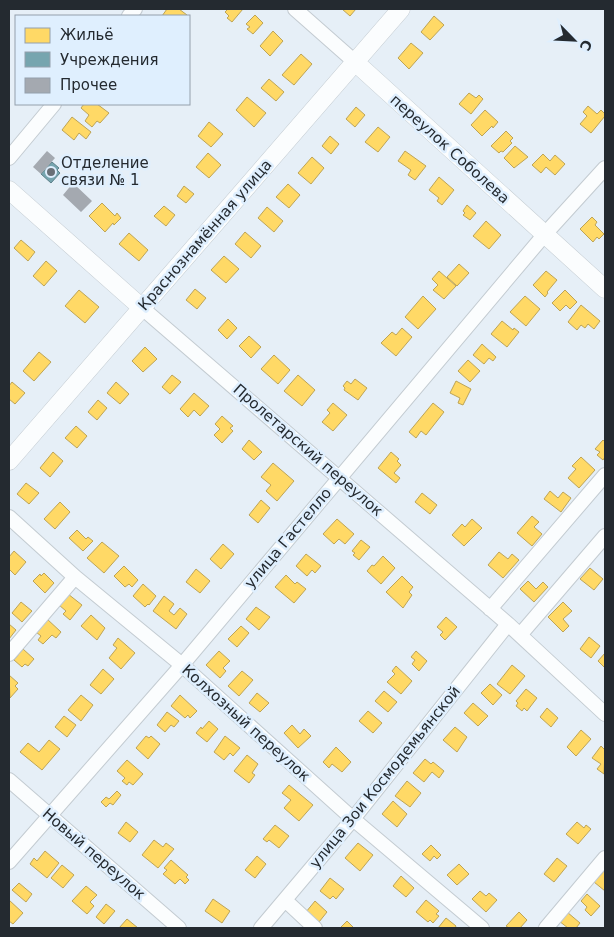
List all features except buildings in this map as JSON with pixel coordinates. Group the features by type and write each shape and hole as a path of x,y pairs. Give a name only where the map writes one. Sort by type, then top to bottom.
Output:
{"main road":[{"name":"Краснознамённая улица","path":"9,461 401,9"},
{"name":"переулок Соболева","path":"355,62 605,289"},
{"name":"Пролетарский переулок","path":"9,190 141,307"}],"street":[{"name":"переулок Соболева","path":"295,9 355,62"},
{"path":"9,158 53,105"},
{"name":"улица Гастелло","path":"9,862 182,665 545,234 605,168"},
{"name":"Пролетарский переулок","path":"141,307 490,608 605,714"},
{"path":"490,608 605,476"},
{"name":"Колхозный переулок","path":"9,517 76,577 182,665 353,819 482,928"},
{"path":"520,635 605,536"},
{"path":"9,654 76,577"},
{"name":"улица Зои Космодемьянской","path":"261,928 353,819 508,624"},
{"name":"Новый переулок","path":"9,780 179,928"},
{"path":"546,928 605,858"},
{"path":"285,900 316,928"}],"place":[{"name":"Отделение связи № 1","path":"51,172"}]}
